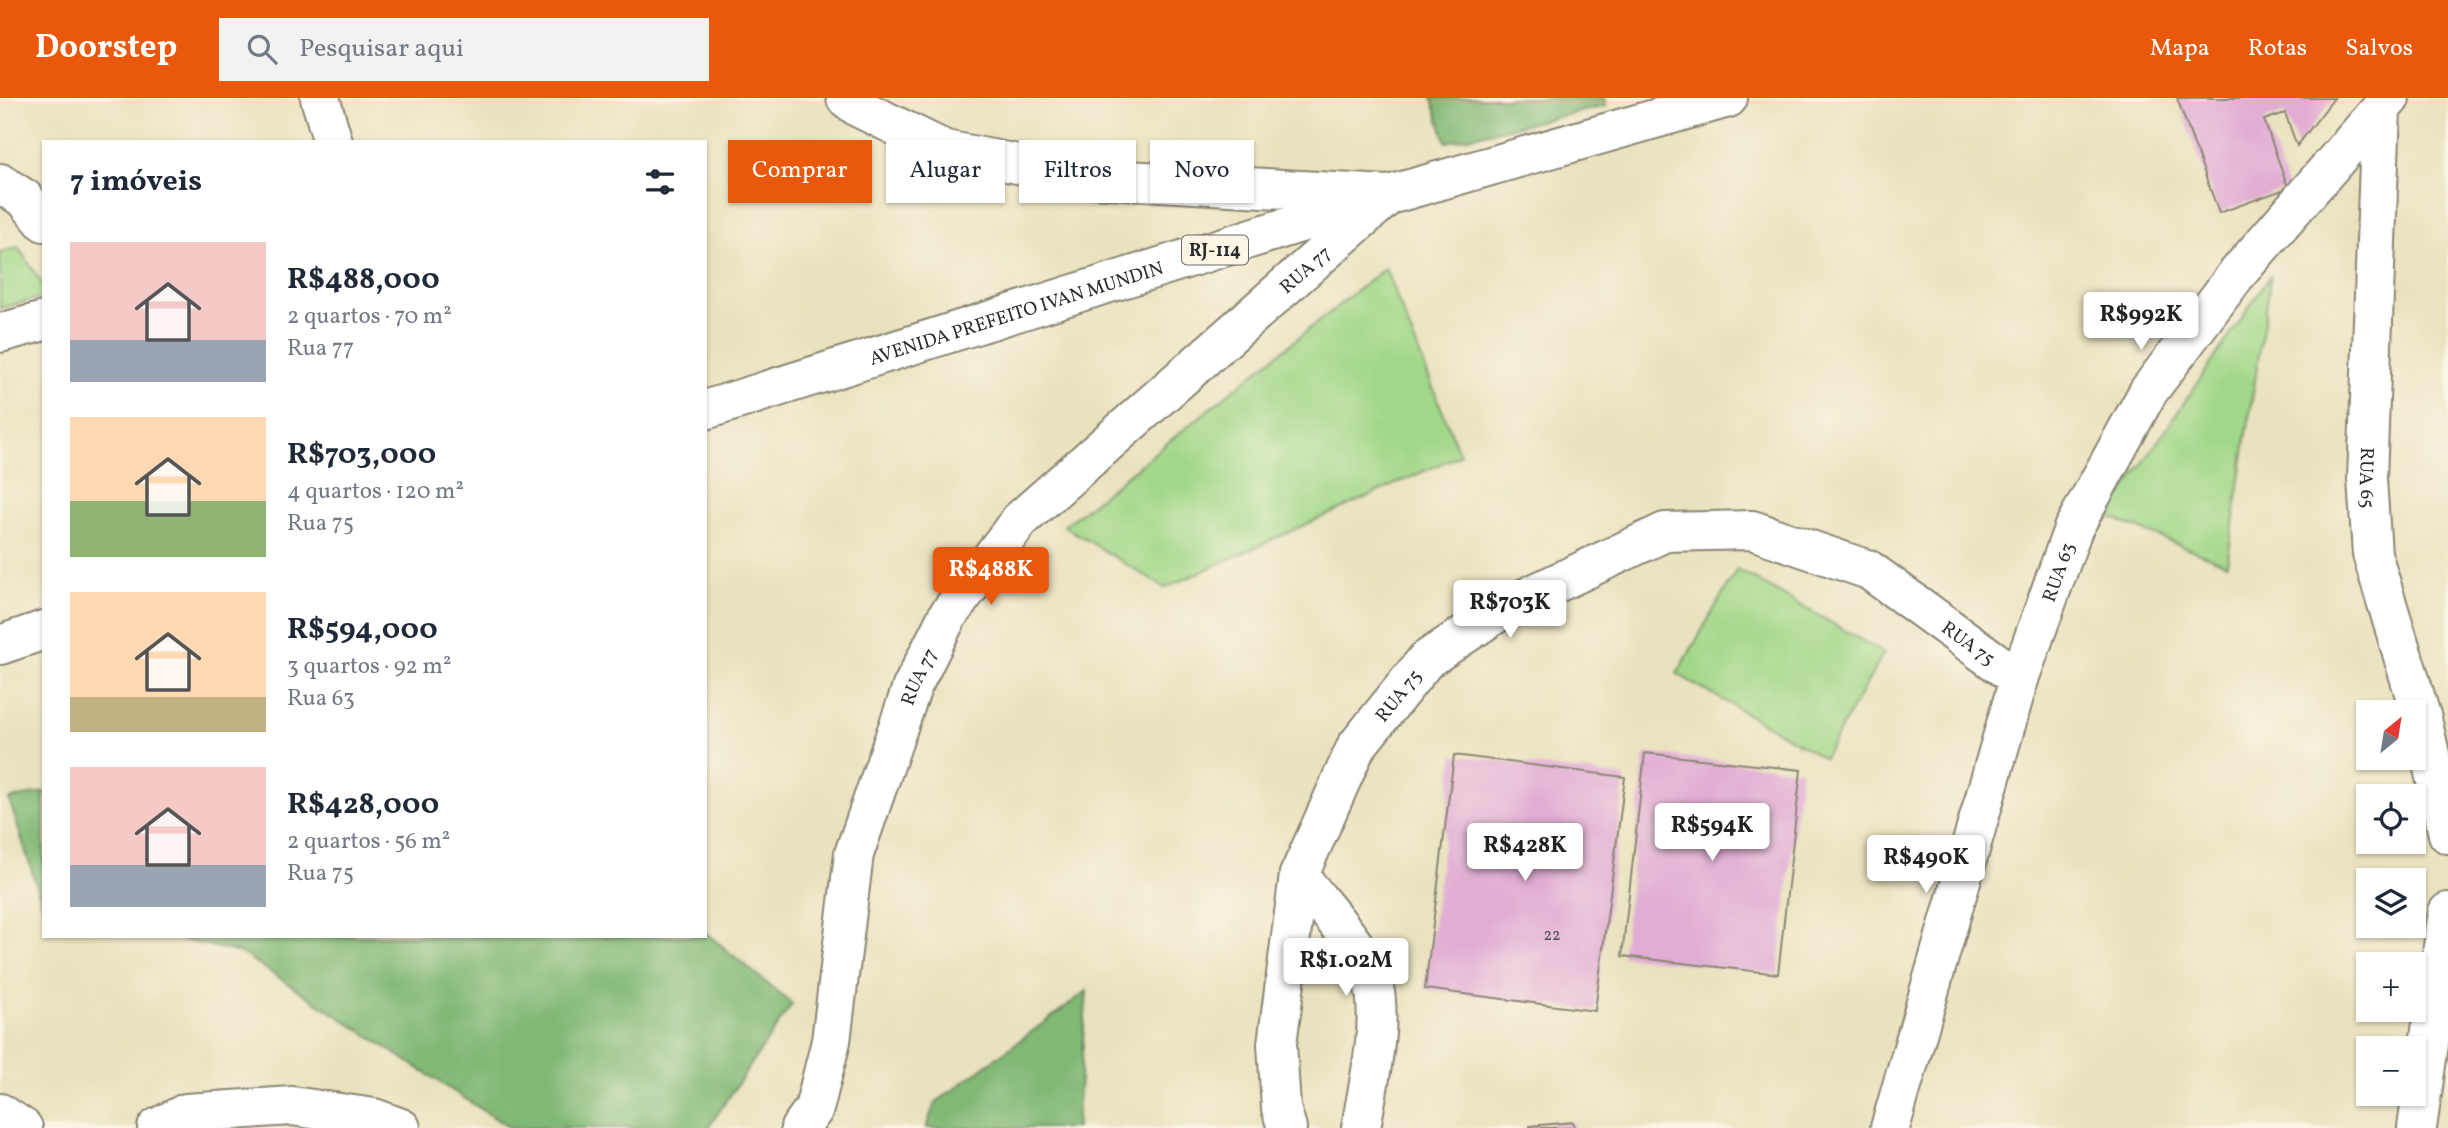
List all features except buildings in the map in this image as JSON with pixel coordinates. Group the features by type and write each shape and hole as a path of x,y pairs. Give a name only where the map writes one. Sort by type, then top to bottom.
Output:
{"street":[{"path":"320,98 332,140"},
{"path":"846,98 859,108 945,150 1091,178 1389,195"},
{"name":"AVENIDA PREFEITO IVAN MUNDIN","path":"707,409 1389,195 1728,98"},
{"name":"RUA 63","path":"1890,1128 2019,679 2073,529 2148,392 2236,275 2386,104"},
{"name":"RUA 65","path":"2386,104 2367,479 2372,554 2422,719 2448,834"},
{"path":"0,183 26,199 42,219"},
{"name":"RUA 77","path":"800,1128 814,1109 831,1041 854,854 912,687 948,615 1020,520 1389,195"},
{"path":"0,333 42,322"},
{"name":"RUA 75","path":"1287,1128 1281,1108 1277,1044 1299,875 1356,747 1426,660 1506,607 1665,532 1752,530 1868,570 2019,679"},
{"path":"0,645 42,631"},
{"path":"1299,875 1366,963 1376,993 1375,1038 1361,1128"},
{"path":"2417,1128 2448,912"},
{"path":"157,1128 186,1113 292,1106 374,1118 401,1128"},
{"path":"0,1113 23,1128"}],"green space":[{"path":"1432,98 1604,98 1606,106 1446,142"},
{"path":"18,247 42,284 42,298 0,308 0,253"},
{"path":"1385,268 1460,455 1165,588 1064,526"},
{"path":"2271,275 2227,564 2107,516"},
{"path":"1737,569 1884,653 1824,758 1677,674"},
{"path":"42,792 42,903 9,799"},
{"path":"707,934 792,1004 708,1128 510,1128 241,953 176,938 707,938"},
{"path":"1087,991 1076,1128 926,1128 935,1103"}]}
